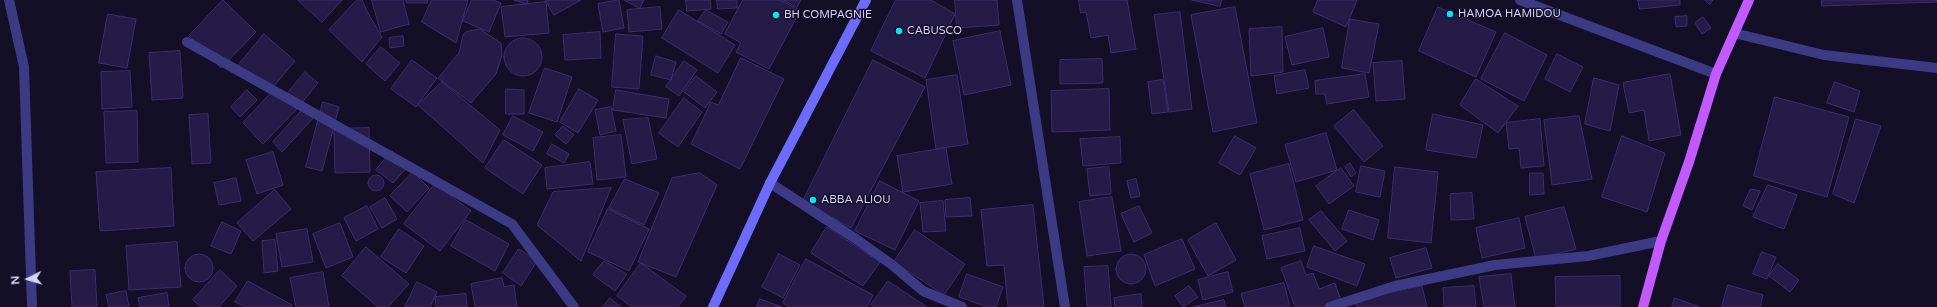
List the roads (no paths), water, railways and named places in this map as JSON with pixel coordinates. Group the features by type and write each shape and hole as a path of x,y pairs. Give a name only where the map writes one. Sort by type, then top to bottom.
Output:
{"main road":[{"path":"713,307 770,183 866,0"},
{"path":"1643,307 1661,241 1689,162 1716,74 1749,0"}],"street":[{"path":"9,0 24,67 32,307"},
{"path":"1017,0 1065,307"},
{"path":"1520,0 1538,4 1716,74"},
{"path":"1734,33 1824,55 1937,68"},
{"path":"187,42 512,224 574,307"},
{"path":"770,183 868,247 923,291 962,307"},
{"path":"1330,307 1395,286 1495,265 1588,256 1661,241"}],"place":[{"name":"HAMOA HAMIDOU","path":"1450,14"},
{"name":"BH COMPAGNIE","path":"776,15"},
{"name":"CABUSCO","path":"899,31"},
{"name":"ABBA ALIOU","path":"813,200"}]}
